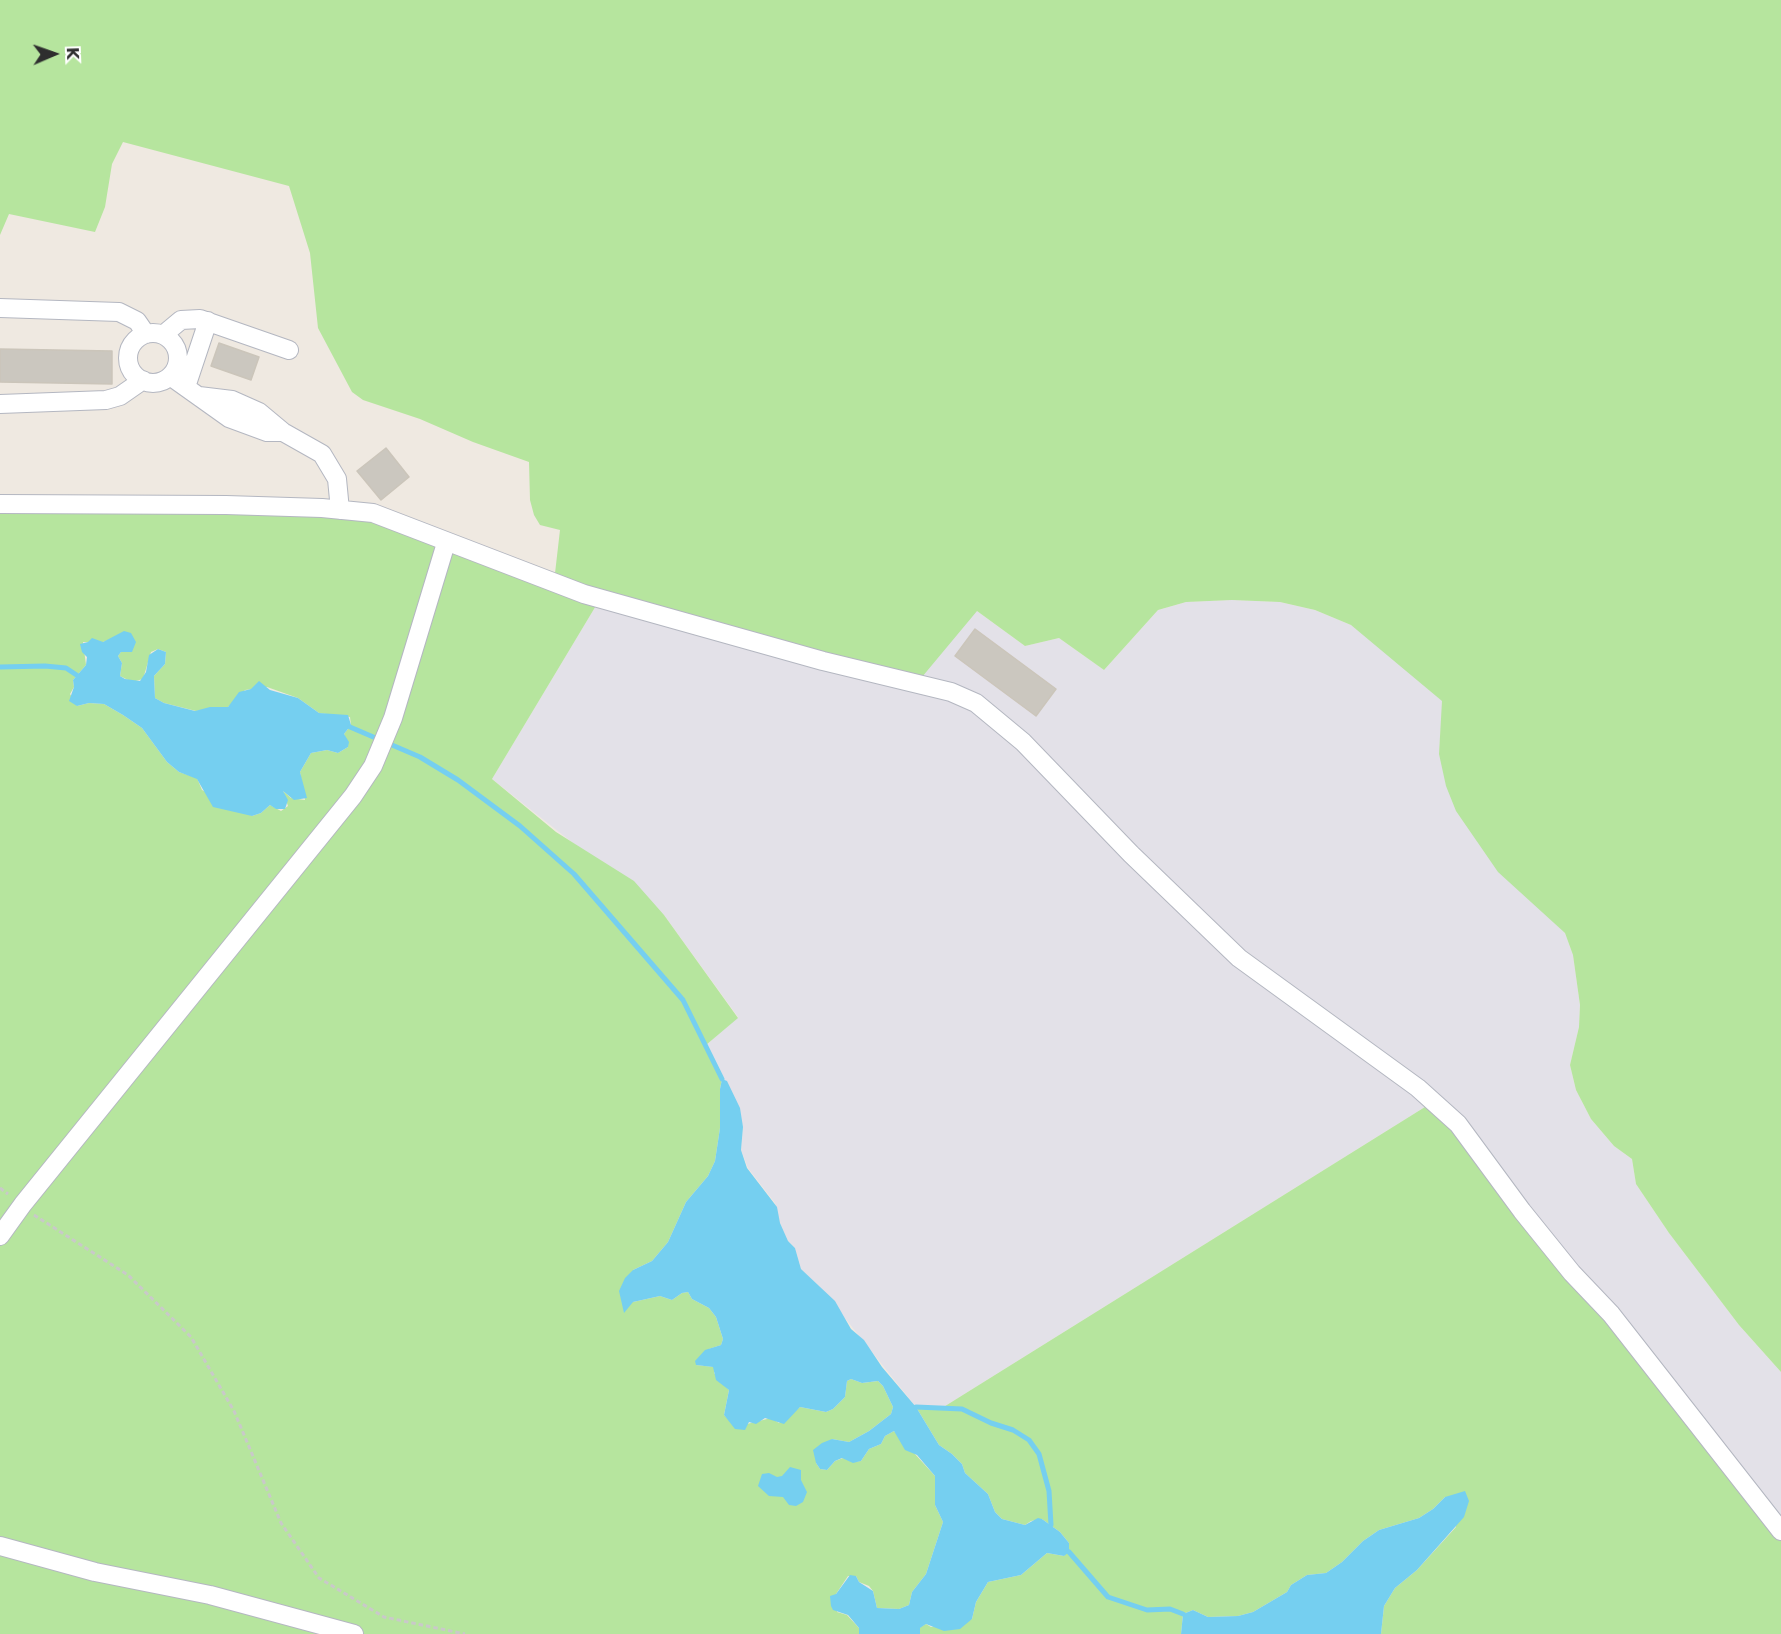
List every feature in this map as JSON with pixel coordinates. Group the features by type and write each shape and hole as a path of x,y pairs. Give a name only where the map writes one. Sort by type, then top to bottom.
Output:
{"street":[{"path":"0,308 119,312 137,321 155,335 173,343 177,354 176,365 170,376 154,383 143,380 133,373 128,356 132,345 155,335 181,320 193,318 208,321 289,350"},
{"path":"192,391 208,321"},
{"path":"170,376 192,391 232,400 250,408 272,421 283,432 315,449 328,461 337,479 340,510"},
{"path":"0,404 106,400 120,396 143,380"},
{"path":"0,504 226,505 373,513 446,543 584,594 823,661 951,692 986,710 1023,742 1131,854 1239,958 1418,1088 1458,1124 1522,1210 1572,1273 1611,1314 1781,1531"},
{"path":"0,1236 23,1204 352,796 373,766 393,718 446,543"},
{"path":"0,1546 95,1572 210,1595 354,1634"}],"path":[{"path":"0,1188 23,1204 36,1217 128,1275 191,1337 234,1411 281,1523 319,1578 384,1617 465,1634"}],"shaded area":[{"path":"600,599 977,611 1025,646 1059,638 1104,670 1158,610 1186,602 1232,600 1280,602 1315,610 1351,625 1372,640 1443,701 1439,754 1550,918 1565,933 1573,955 1580,1005 1579,1027 1570,1065 1576,1090 1591,1119 1614,1146 1632,1159 1636,1184 1669,1233 1739,1325 1781,1372 1781,1531 1433,1102 942,1408 916,1407 821,1288 801,1269 795,1248 788,1241 780,1223 775,1203 748,1168 741,1150 743,1127 732,1094 706,1045 738,1017 664,915 492,779"}],"green space":[{"path":"0,0 1781,0 1781,1372 1739,1325 1669,1233 1636,1184 1632,1159 1614,1146 1591,1119 1576,1090 1570,1065 1579,1027 1580,1005 1573,955 1565,933 1498,872 1456,811 1446,786 1439,754 1442,701 1351,625 1315,610 1280,602 1232,600 1186,602 1158,610 1104,670 1059,638 1025,646 977,611 917,683 600,599 492,779 556,832 634,881 664,915 738,1018 706,1045 722,1079 720,1128 715,1161 708,1176 686,1202 668,1242 652,1261 633,1270 633,1302 660,1296 672,1300 688,1292 692,1299 709,1308 716,1317 723,1339 721,1345 709,1349 696,1365 714,1367 714,1373 729,1390 724,1415 731,1422 747,1424 771,1418 779,1423 800,1407 826,1412 833,1409 845,1397 847,1381 851,1379 862,1383 878,1381 883,1386 893,1407 891,1414 869,1431 849,1442 832,1439 816,1463 820,1469 827,1470 835,1461 843,1458 853,1462 861,1461 869,1449 881,1444 885,1436 894,1431 935,1476 935,1505 943,1522 926,1574 912,1592 909,1605 899,1609 877,1608 873,1591 869,1586 859,1582 856,1576 848,1576 836,1594 837,1612 847,1615 859,1628 859,1634 0,1634 0,504 373,513 554,582 560,530 540,525 534,515 530,500 529,462 473,442 420,419 363,400 352,392 318,328 310,253 289,186 123,142 112,164 105,207 95,232 9,214 0,235","holes":["116,637 127,652 121,652 118,656 122,663 120,676 132,682 143,679 151,652 158,649 166,652 165,664 154,676 155,698 164,703 196,711 228,707 245,690 267,687 298,698 319,713 350,717 351,725 344,734 348,747 338,753 327,750 311,753 300,772 305,800 291,798 283,791 288,806 281,811 270,805 261,813 252,816 202,790 197,778 179,772 167,762 142,728 123,715 104,704 89,703 77,706 70,694 74,687 73,680 86,665 83,642 103,642"]},
{"path":"1433,1102 1781,1531 1781,1634 1381,1634 1384,1606 1395,1588 1417,1570 1456,1527 1445,1497 1419,1518 1379,1530 1326,1573 1307,1575 1291,1585 1287,1592 1253,1612 1238,1616 1208,1617 1193,1610 1183,1614 1181,1634 920,1634 919,1628 926,1624 931,1627 972,1619 976,1602 988,1582 1021,1575 1047,1553 1064,1556 1069,1543 1060,1532 1042,1519 1025,1525 1002,1519 995,1512 988,1494 965,1473 962,1464 952,1454 939,1445 916,1407 942,1408"}],"water":[{"path":"124,631 131,633 136,642 132,652 121,652 118,656 122,663 120,676 125,679 140,681 146,672 149,655 158,649 166,652 165,664 154,676 155,698 164,703 195,711 210,707 228,707 239,692 251,689 259,681 270,690 298,698 319,713 348,715 351,725 344,734 349,742 348,747 338,753 327,750 311,753 300,772 307,798 294,800 283,791 288,800 285,809 276,809 270,805 261,813 252,816 213,807 197,779 179,772 167,762 142,728 104,704 89,703 77,706 69,701 74,687 73,680 86,665 87,657 82,652 80,644 92,638 103,642"},
{"path":"722,1079 727,1081 740,1108 743,1127 741,1150 747,1168 777,1207 780,1223 788,1241 795,1248 801,1269 835,1301 851,1329 864,1340 882,1367 916,1407 939,1445 962,1464 965,1473 988,1494 995,1512 1002,1519 1025,1525 1038,1518 1042,1519 1060,1532 1069,1543 1069,1552 1064,1556 1047,1553 1021,1575 988,1582 976,1602 972,1619 960,1629 944,1631 926,1624 920,1628 920,1634 859,1634 859,1628 848,1615 833,1610 831,1606 830,1596 836,1594 850,1575 856,1576 859,1582 873,1591 877,1608 899,1609 909,1605 912,1592 926,1574 943,1522 935,1505 935,1476 917,1455 905,1450 894,1431 885,1436 881,1444 869,1449 861,1461 853,1463 842,1458 835,1461 827,1470 820,1469 816,1463 813,1450 822,1443 832,1439 849,1442 869,1431 891,1414 893,1407 883,1386 878,1381 862,1383 851,1379 847,1381 845,1397 833,1409 826,1412 800,1407 784,1424 765,1418 756,1424 749,1422 745,1430 735,1429 724,1415 729,1390 716,1380 713,1367 696,1365 695,1361 705,1350 721,1345 723,1339 716,1317 709,1308 692,1299 688,1292 672,1300 660,1296 633,1302 624,1313 619,1291 625,1278 633,1270 652,1261 668,1242 686,1202 708,1176 715,1161 720,1128"},
{"path":"790,1467 801,1470 801,1480 807,1492 803,1502 796,1506 789,1505 783,1497 769,1496 758,1486 762,1474 782,1476"},
{"path":"1465,1491 1469,1501 1464,1517 1417,1570 1395,1588 1384,1606 1381,1634 1181,1634 1183,1614 1193,1610 1208,1617 1238,1616 1253,1612 1287,1592 1291,1585 1307,1575 1326,1573 1379,1530 1419,1518 1445,1497"}],"building":[{"path":"219,343 259,357 251,380 211,366"},
{"path":"0,349 112,351 112,384 0,382"},
{"path":"386,448 409,477 381,500 357,471"},
{"path":"975,629 1056,689 1036,716 955,656"}],"waterway":[{"path":"0,667 66,668 78,676"},
{"path":"350,727 420,757 458,780 520,826 574,874 683,1000 722,1079"},
{"path":"916,1407 962,1409 991,1423 1013,1430 1029,1440 1039,1454 1049,1491 1051,1525"},
{"path":"1069,1552 1108,1597 1147,1610 1170,1609 1183,1614"}]}
